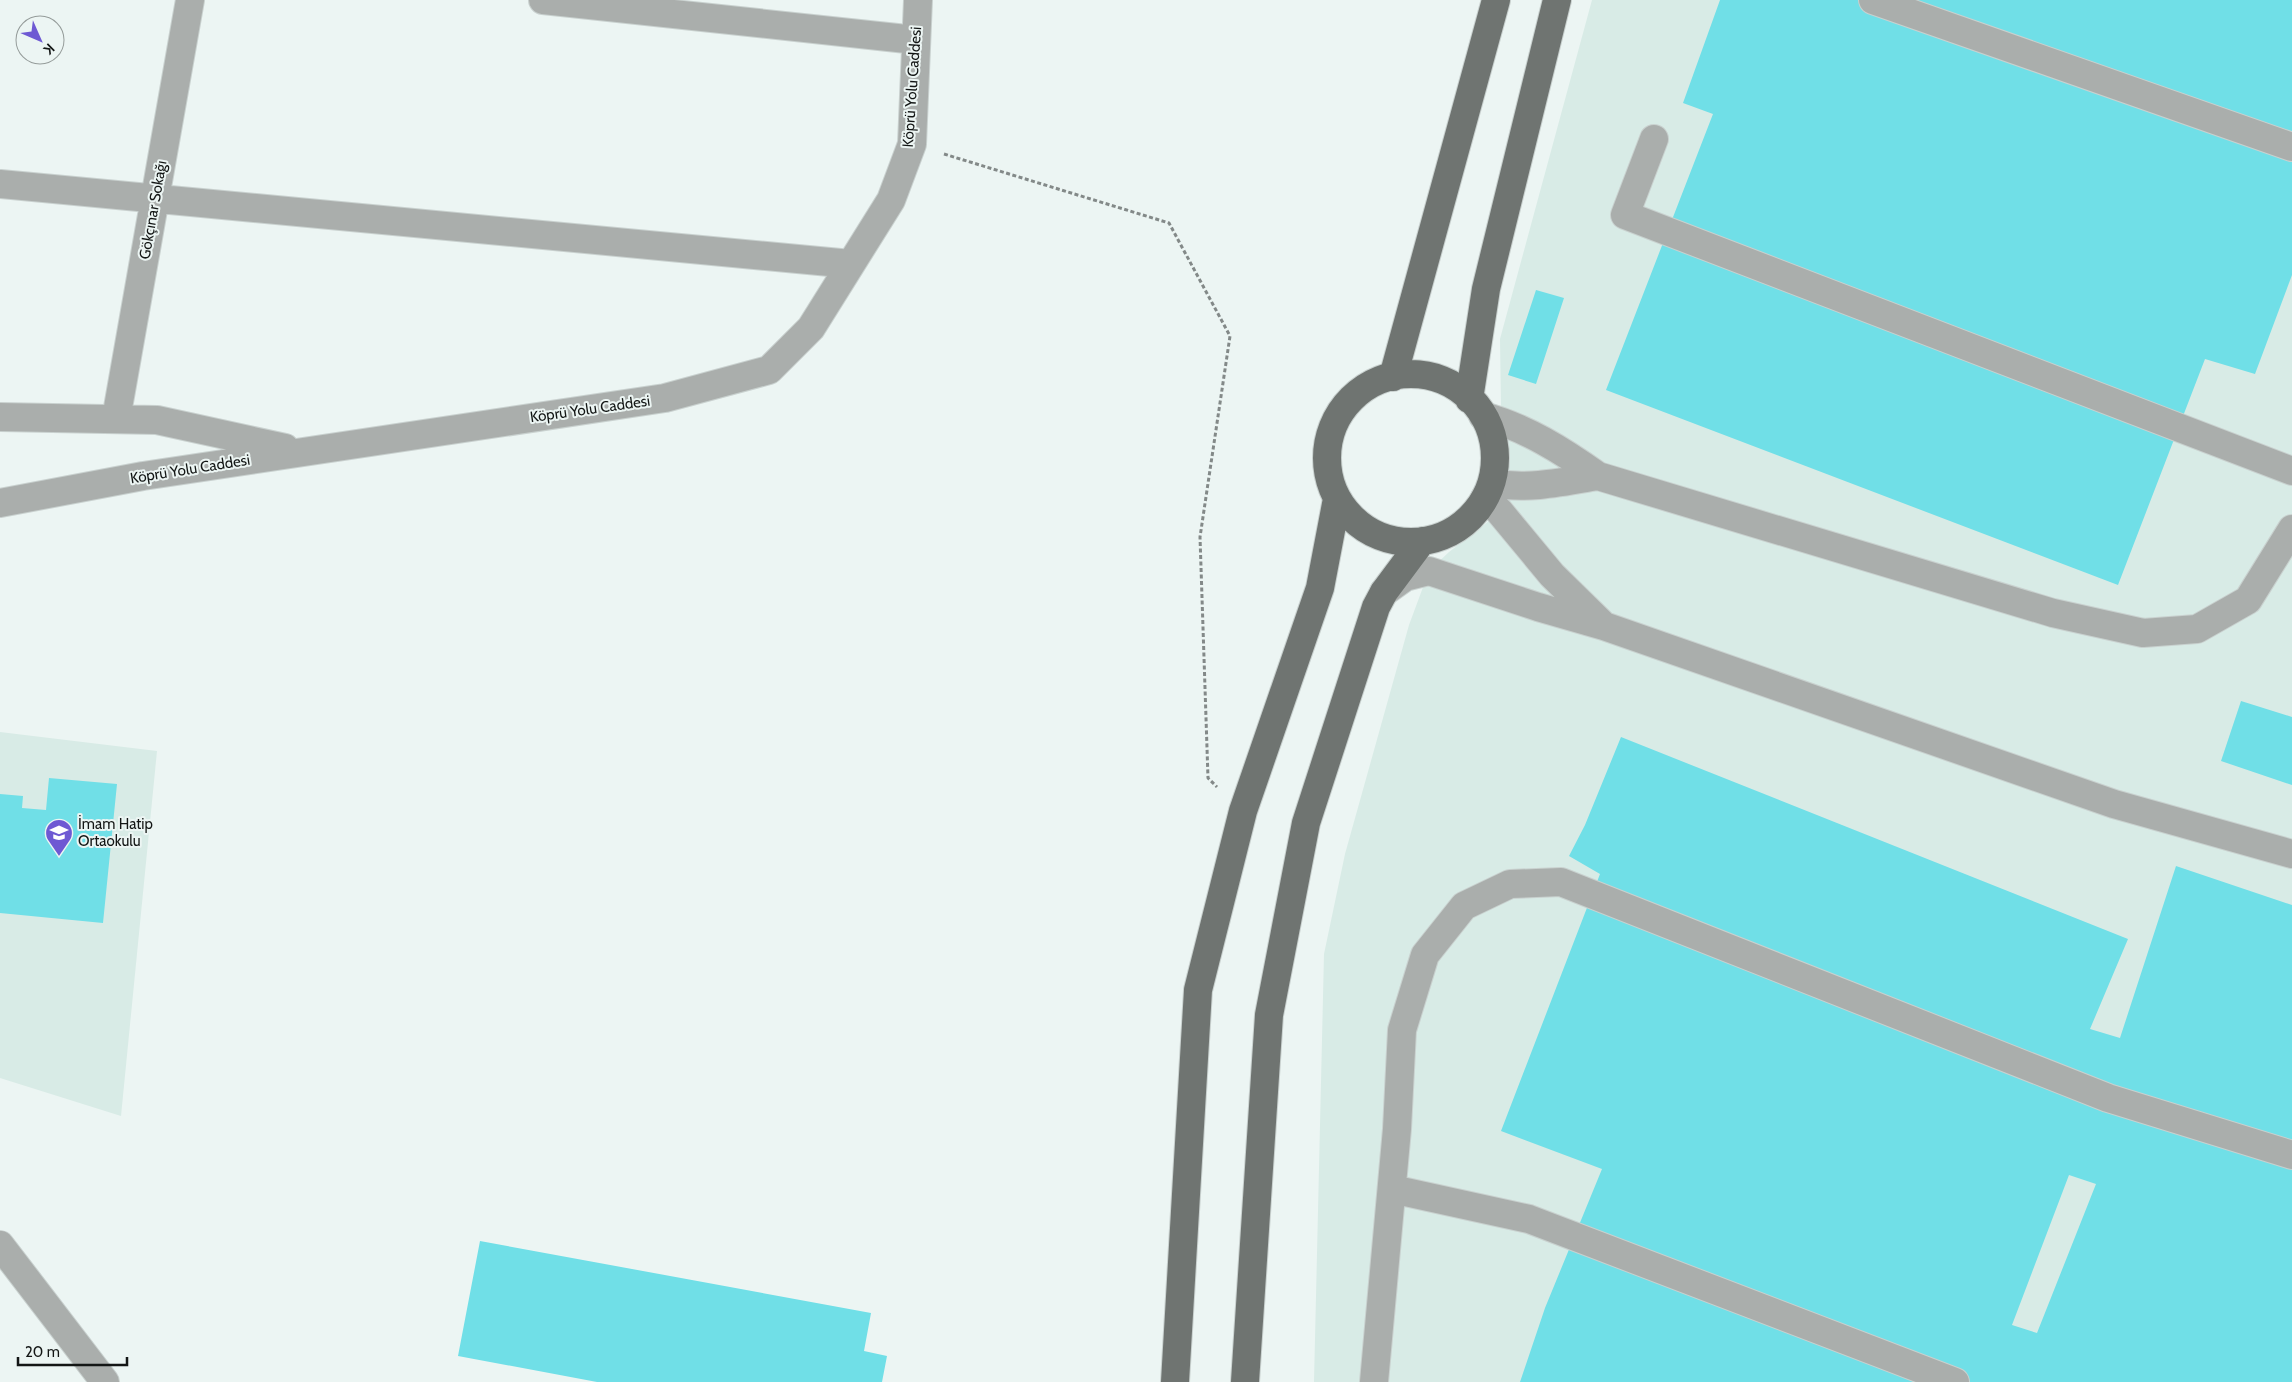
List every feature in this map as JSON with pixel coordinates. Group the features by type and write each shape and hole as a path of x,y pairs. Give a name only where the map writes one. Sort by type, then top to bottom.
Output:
{"main road":[{"path":"1393,377 1496,0"},
{"path":"1476,407 1486,289 1557,0"},
{"path":"1407,374 1434,377 1459,388 1476,407 1491,430 1496,457 1488,491 1479,508 1460,527 1436,539 1407,543 1379,537 1354,522 1336,499 1327,471 1328,442 1339,415 1358,392 1380,379 1407,374"},
{"path":"1175,1382 1198,990 1243,811 1320,588 1336,499"},
{"path":"1245,1382 1269,1015 1306,823 1376,607 1384,592 1422,541"}],"street":[{"name":"Gökçınar Sokağı","path":"116,419 190,0"},
{"path":"543,0 916,40"},
{"name":"Köprü Yolu Caddesi","path":"0,503 144,476 665,398 769,370 811,328 891,200 912,144 918,0"},
{"path":"1873,0 2292,147"},
{"path":"1654,139 1625,214 2292,471"},
{"path":"0,184 851,264"},
{"path":"1476,407 1562,450 1598,476 2053,613 2143,633 2197,629 2248,600 2292,529"},
{"path":"0,417 157,420 303,452"},
{"path":"1598,476 1543,485 1508,486 1488,491 1499,511 1552,575 1604,626"},
{"path":"1384,592 1405,577 1429,571 1538,607 1604,626 2114,804 2292,854"},
{"path":"1374,1382 1397,1129 1402,1030 1425,955 1464,906 1510,884 1561,882 2108,1098 2292,1155"},
{"path":"1392,1189 1529,1219 1955,1382"},
{"path":"0,1245 105,1382"}],"path":[{"path":"912,144 1169,223 1230,336 1200,537 1208,778 1243,811"}],"shaded area":[{"path":"1592,0 2292,0 2292,1382 1314,1382 1324,954 1345,854 1409,625 1429,571 1449,552 1494,517 1508,487 1501,407 1500,339"},
{"path":"0,732 157,751 121,1116 0,1078"}],"building":[{"path":"1720,0 2292,0 2292,275 2255,374 2205,359 2118,585 1606,390 1713,114 1683,103"},
{"path":"1536,290 1564,298 1536,384 1508,375"},
{"path":"2241,701 2292,717 2292,785 2221,761"},
{"path":"1621,737 2128,939 2090,1029 2120,1038 2176,866 2292,905 2292,1382 1520,1382 1545,1308 1602,1169 1501,1131 1600,874 1569,856 1585,825","holes":["2069,1175 2096,1184 2037,1333 2012,1325"]},
{"path":"49,778 117,784 103,923 0,913 0,794 23,796 22,808 46,810"},
{"path":"480,1241 871,1313 864,1351 887,1356 882,1382 597,1382 458,1356"}],"place":[{"name":"İmam Hatip Ortaokulu","path":"59,857"}]}
